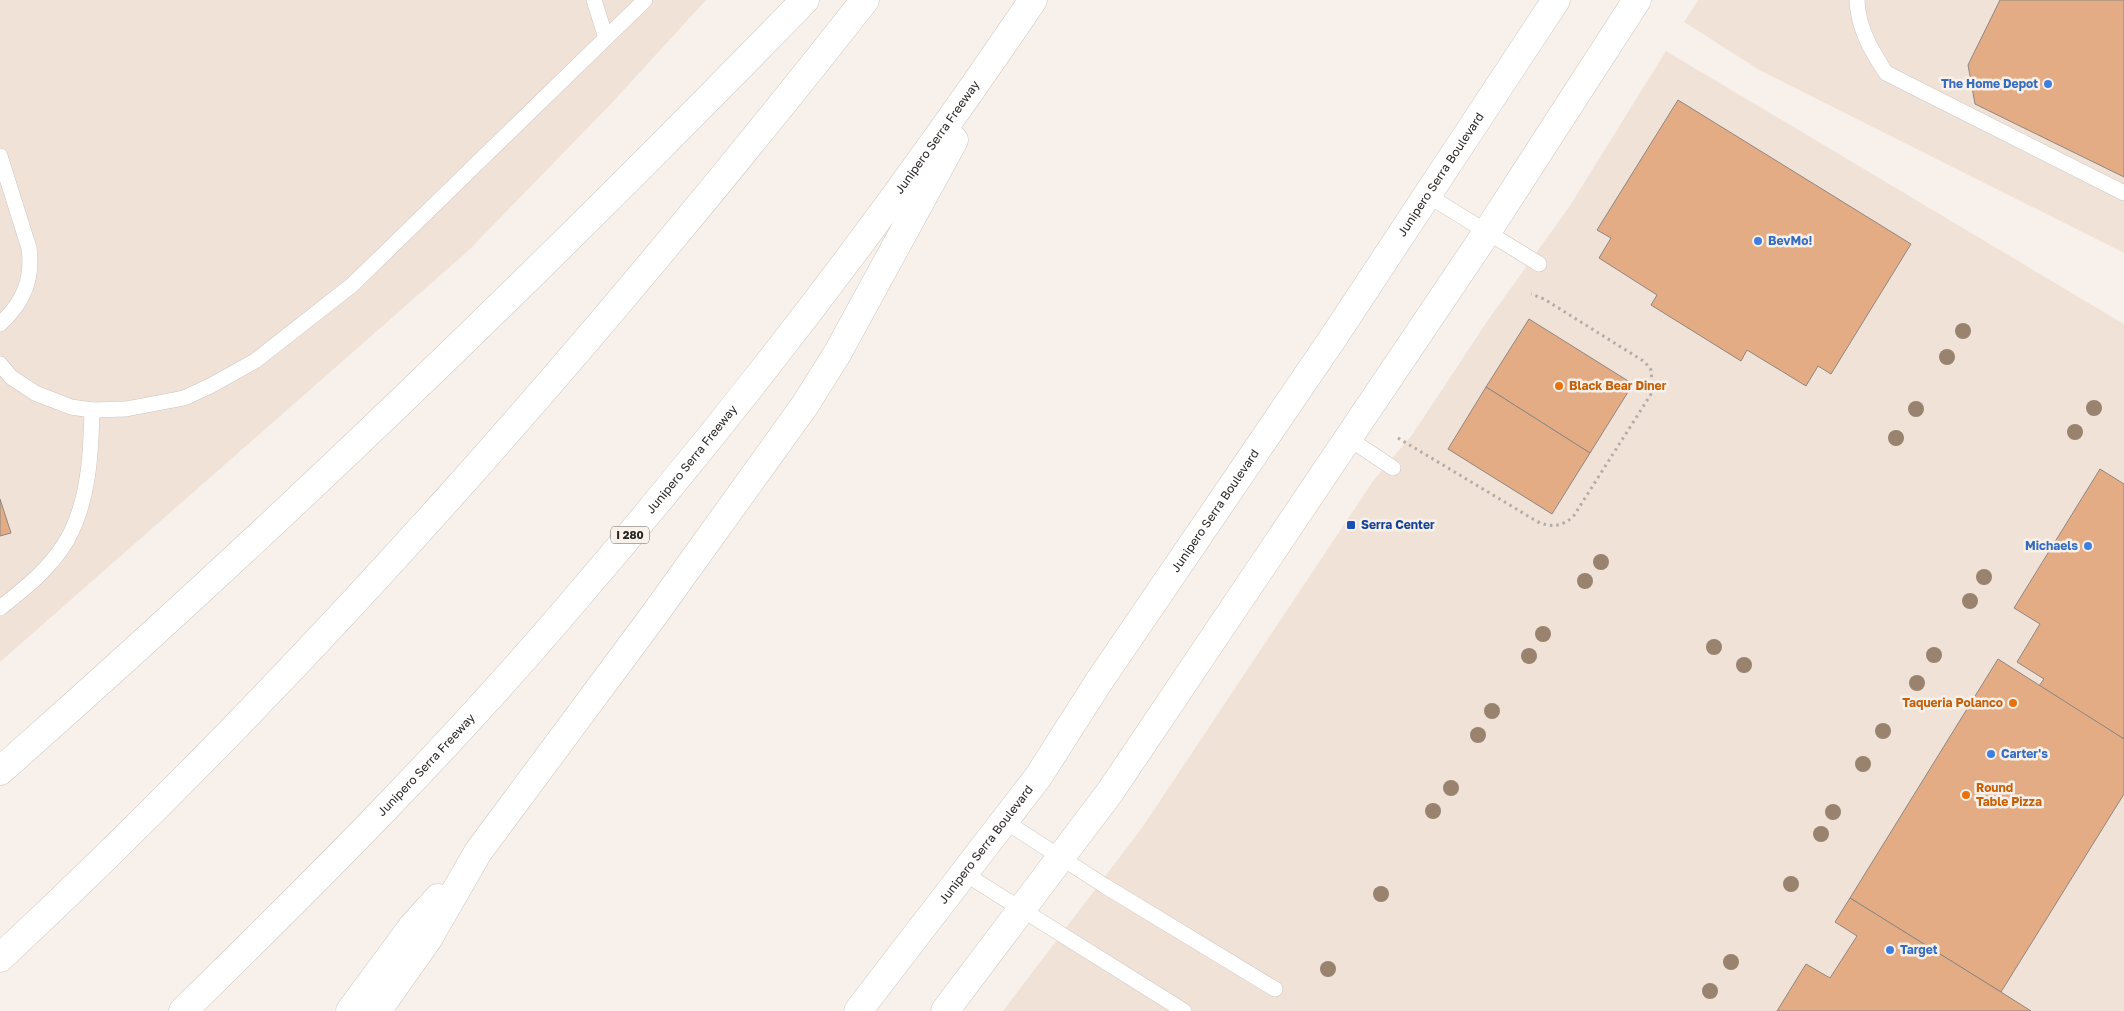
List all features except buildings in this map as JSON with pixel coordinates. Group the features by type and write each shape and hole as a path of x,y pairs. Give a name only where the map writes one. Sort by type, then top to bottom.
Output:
{"main road":[{"path":"0,771 232,563 419,384 617,191 805,0"},
{"path":"0,958 154,810 258,704 455,490 645,270 865,0"},
{"name":"Junipero Serra Boulevard","path":"858,1011 1006,822 1055,753 1098,684 1333,338 1556,0"},
{"path":"945,1011 1062,858 1167,709 1487,232 1637,0"},
{"path":"350,1011 412,927 478,852 660,607 805,405 837,354 1028,7"},
{"name":"Junipero Serra Freeway","path":"183,1011 378,816 572,604 750,387 853,255 945,128 1028,7"},
{"path":"377,1011 428,939 478,852"}],"lane":[{"path":"594,0 606,38"},
{"path":"0,364 11,377 35,393 71,407 92,410 126,409 184,398 255,361 352,285 645,0"},
{"path":"1857,0 1858,13 1868,45 1886,73 2124,193"},
{"path":"0,156 29,248 30,263 29,282 20,300 0,324"},
{"path":"1427,195 1539,264"},
{"path":"0,608 28,586 66,541 82,502 88,475 91,456 92,410"},
{"path":"1348,438 1393,468"},
{"path":"1006,822 1275,990"},
{"path":"965,874 1184,1011"}],"path":[{"path":"1398,438 1538,522 1547,526 1557,526 1566,523 1573,517 1653,391 1653,378 1651,370 1645,362 1544,299 1531,294"}],"shaded area":[{"path":"0,0 706,0 610,105 468,251 0,662"},
{"path":"1698,0 2124,0 2124,253 1761,71 1684,22"},
{"name":"Serra Center","path":"1666,51 2124,324 2124,1011 1003,1011 1144,825 1373,481 1412,435 1488,320 1569,207"}],"place":[{"name":"The Home Depot","path":"2048,84"},
{"name":"BevMo!","path":"1758,241"},
{"name":"Black Bear Diner","path":"1559,386"},
{"name":"Serra Center","path":"1351,525"},
{"name":"Michaels","path":"2088,546"},
{"name":"Taqueria Polanco","path":"2013,703"},
{"name":"Carter's","path":"1991,754"},
{"name":"Round Table Pizza","path":"1966,795"},
{"name":"Target","path":"1890,950"}]}
